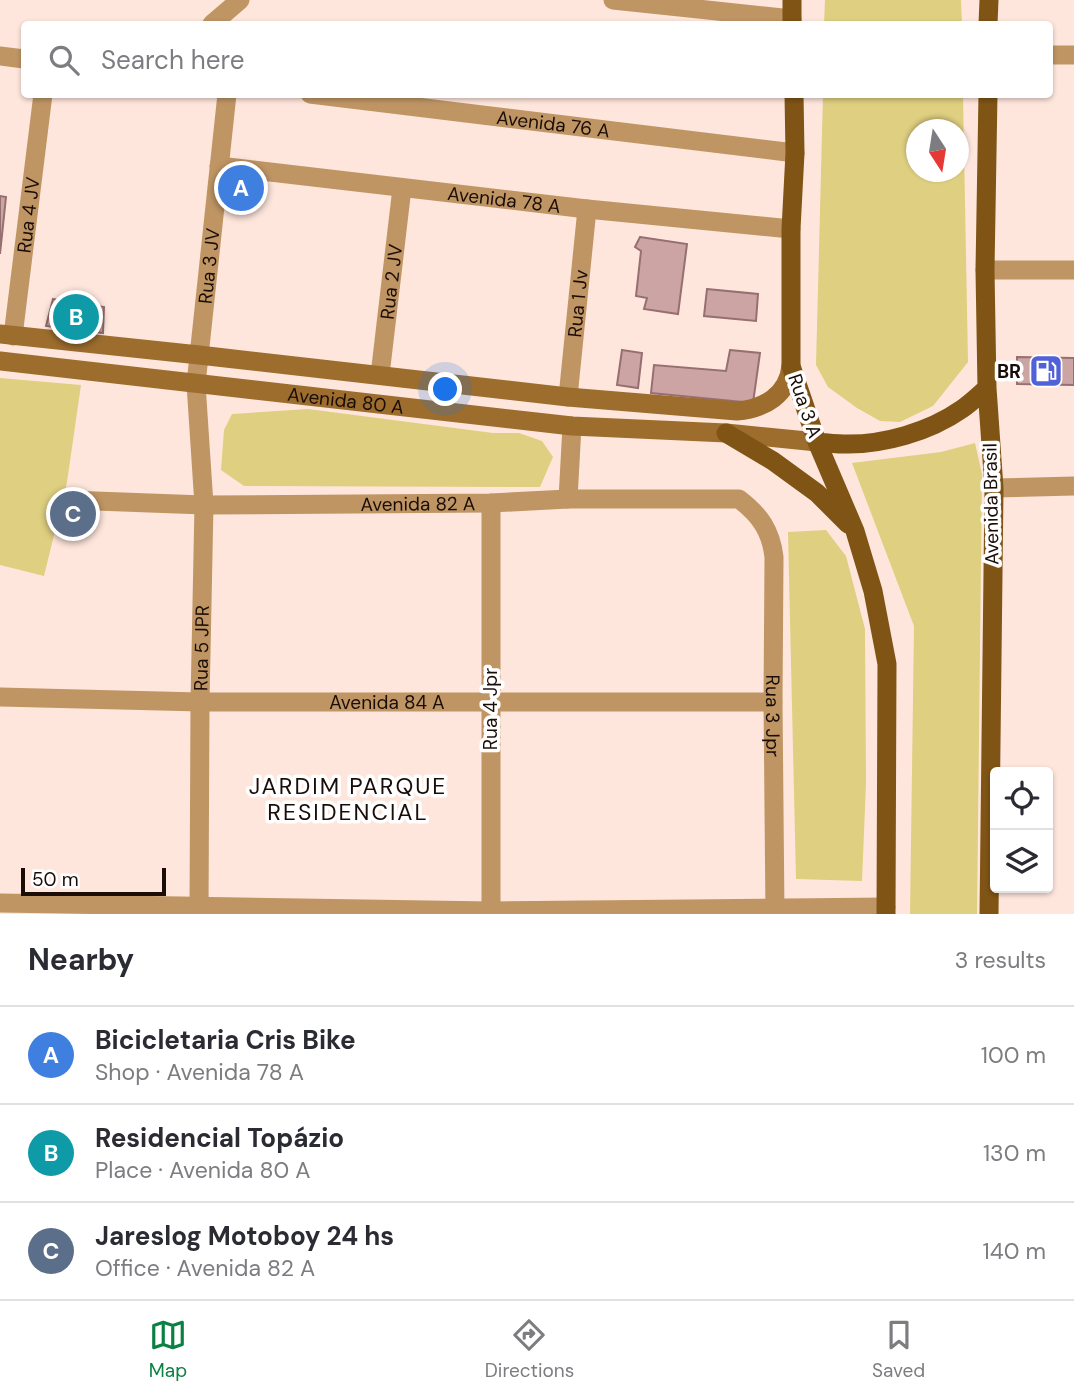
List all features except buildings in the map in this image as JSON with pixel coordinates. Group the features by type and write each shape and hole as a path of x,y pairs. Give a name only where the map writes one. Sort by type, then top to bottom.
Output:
{"main road":[{"path":"988,21 989,0"},
{"name":"Rua 3 A","path":"794,98 791,366 817,442 855,531 873,592 887,664 886,911"},
{"name":"Avenida Brasil","path":"988,98 985,270 987,388 994,488 989,914"},
{"name":"Avenida 80 A","path":"6,335 568,397 746,410 764,404 779,393 790,378 791,366"},
{"name":"Avenida 80 A","path":"0,361 572,426 726,433 817,442"},
{"path":"817,442 869,443 894,438 938,422 962,409 987,388"},
{"path":"726,433 773,461 817,494 855,531"}],"street":[{"path":"216,21 240,0"},
{"path":"613,0 792,15"},
{"path":"0,55 21,58"},
{"path":"1053,55 1074,55"},
{"name":"Rua 4 JV","path":"6,335 42,98"},
{"name":"Rua 3 JV","path":"196,383 227,98"},
{"name":"Avenida 76 A","path":"343,98 795,153"},
{"name":"Avenida 78 A","path":"219,166 587,209 791,229"},
{"name":"Rua 2 JV","path":"380,375 402,188"},
{"name":"Rua 1 Jv","path":"568,397 587,209"},
{"path":"985,270 1074,270"},
{"name":"Rua 5 JPR","path":"196,383 204,505 200,911"},
{"path":"568,499 572,426"},
{"path":"994,488 1074,486"},
{"name":"Avenida 82 A","path":"68,500 204,505 739,499 761,518"},
{"name":"Rua 4 Jpr","path":"491,503 491,912"},
{"name":"Rua 3 Jpr","path":"761,518 770,537 774,557 775,911"},
{"name":"Avenida 84 A","path":"0,697 200,702 773,702"},
{"path":"0,902 200,911 886,911"}],"shaded area":[{"path":"825,0 961,0 962,21 824,21"},
{"path":"823,98 963,98 963,119 906,119 906,182 965,182 968,362 933,406 900,422 880,421 828,387 816,365"},
{"path":"0,378 81,385 67,482 44,576 0,565"},
{"path":"308,409 493,433 519,433 542,441 553,457 540,487 244,486 221,470 224,430 232,414"},
{"path":"975,443 982,474 977,914 910,914 914,626 852,463 941,452"},
{"path":"826,530 846,556 865,629 866,783 862,881 796,879 788,532"}],"place":[{"name":"Bicicletaria Cris Bike","path":"241,188"},
{"name":"Residencial Topázio","path":"76,317"},
{"name":"BR","path":"1046,371"},
{"name":"Jareslog Motoboy 24 hs","path":"73,514"}],"district":[{"name":"JARDIM PARQUE RESIDENCIAL","path":"348,799"}]}
